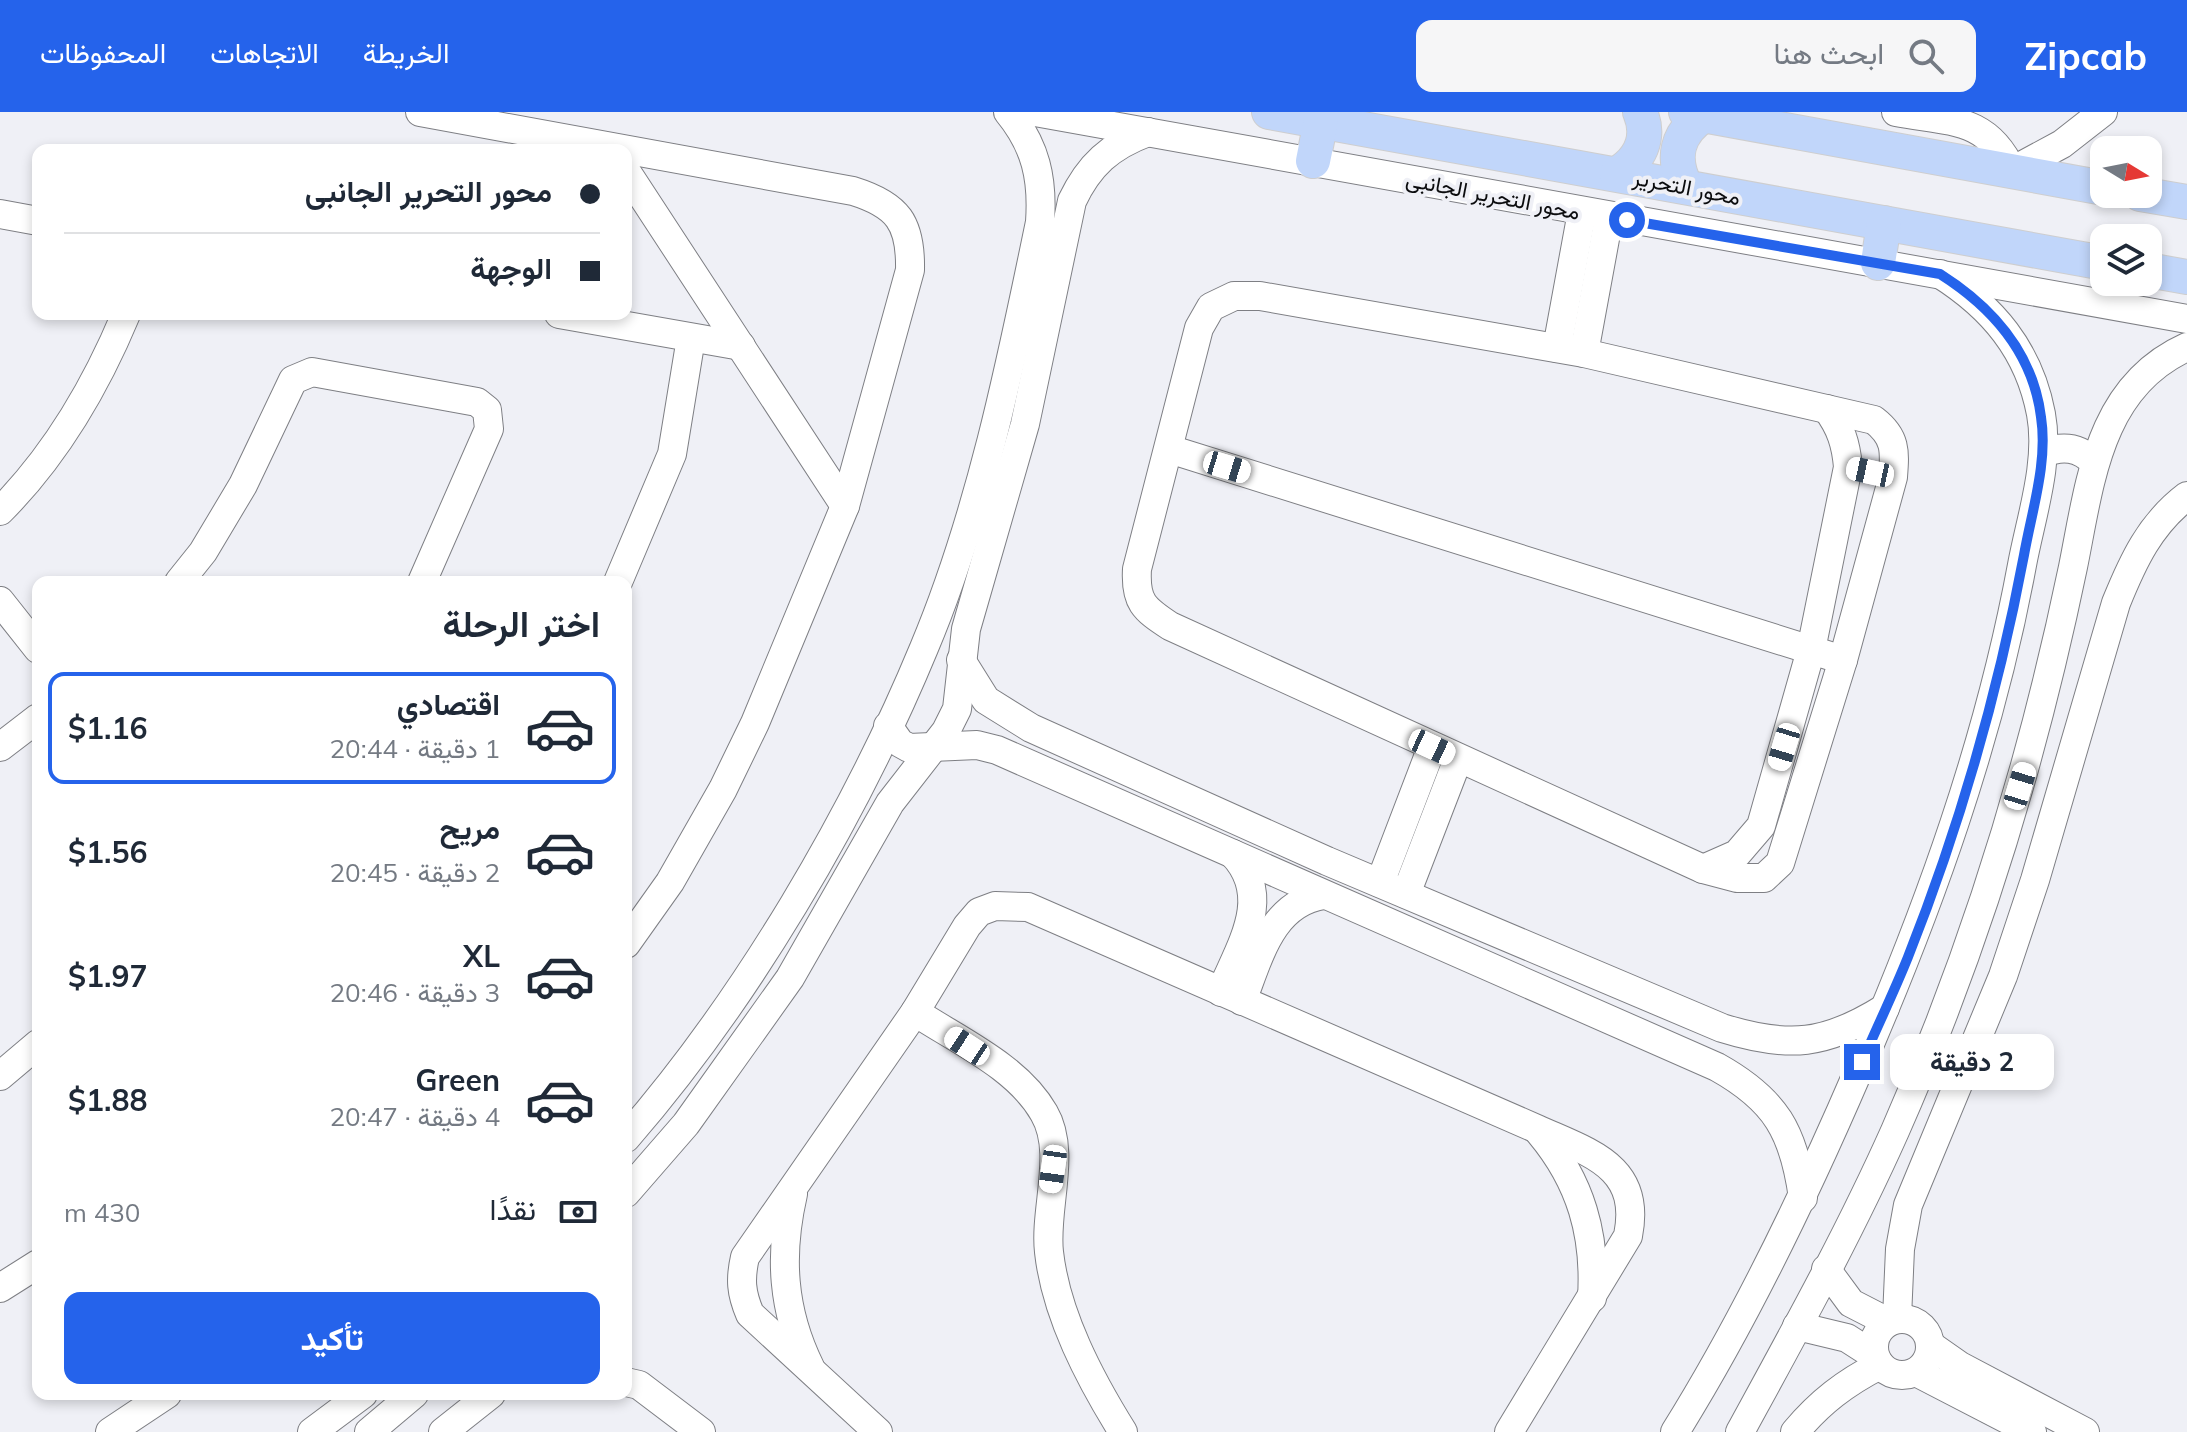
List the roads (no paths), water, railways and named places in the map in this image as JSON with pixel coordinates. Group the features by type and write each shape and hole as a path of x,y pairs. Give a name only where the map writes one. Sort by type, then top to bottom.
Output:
{"main road":[{"name":"محور التحرير","path":"1269,112 2090,260"},
{"path":"1617,174 1630,167 1644,142 1640,112"},
{"path":"1686,187 1677,161 1678,147 1695,114 2090,185"},
{"path":"1313,161 1321,121"},
{"path":"2162,198 2187,202"},
{"path":"1878,263 1884,223"},
{"path":"2162,273 2187,277"}],"street":[{"path":"420,112 590,144"},
{"path":"632,1130 694,1053 760,960 848,805 924,649 965,530 1017,334 1040,222 1042,191 1037,160 1023,131 1008,112"},
{"name":"محور التحرير الجانبى","path":"1035,112 2187,319"},
{"path":"1896,112 1982,130 2001,147 2012,171 2062,144 2103,112"},
{"path":"632,1186 686,1124 790,978 890,803 946,731 957,709 963,685 962,661 975,593 1025,424 1072,201 1083,177 1111,149 1148,132"},
{"path":"632,152 853,191 879,199 900,217 911,242 910,270 845,506 723,789 670,882 632,936"},
{"path":"632,180 845,506"},
{"path":"0,214 32,220"},
{"path":"1571,350 1596,215"},
{"path":"1040,222 1068,228"},
{"path":"1675,1432 1803,1198 1885,1008 1941,870 1982,745 2007,649 2043,453 2039,405 2018,348 1996,318 1970,293 1940,274"},
{"path":"1234,296 1260,296 1571,350 1874,420 1889,431 1896,449 1893,477 1843,660 1780,863 1764,878 1737,878 1703,869 1458,759 1170,626 1147,611 1136,590 1137,569 1199,328 1211,307 1234,296"},
{"path":"0,511 58,442 105,365 124,320"},
{"path":"592,320 741,346"},
{"path":"621,576 672,454 691,338"},
{"path":"1740,1432 1895,1132 1958,974 1998,860 2053,663 2094,462 2105,427 2125,395 2152,369 2187,347"},
{"path":"184,576 203,552 243,485 293,380 312,372 477,402 487,410 489,429 425,576"},
{"path":"1703,869 1737,854 1761,826 1811,650 1848,467 1843,436 1827,409"},
{"path":"2043,453 2065,447 2086,454 2094,462"},
{"path":"1169,449 1843,660"},
{"path":"1848,467 1893,477"},
{"path":"1877,1361 1875,1337 1892,1320 1908,1205 2003,976 2035,880 2116,603 2134,559 2151,531 2187,496"},
{"path":"0,601 32,641"},
{"path":"924,649 935,645 951,648 986,700 1031,728 1380,883 1722,1028 1763,1041 1807,1042 1849,1031 1885,1008"},
{"path":"0,747 32,723"},
{"path":"888,726 893,736 909,748 977,745 997,750 1717,1067 1748,1085 1778,1116 1797,1155 1803,1198"},
{"path":"1380,883 1432,747"},
{"path":"1406,894 1458,759"},
{"path":"1761,826 1789,835"},
{"path":"1232,854 1250,877 1254,905 1232,996"},
{"path":"1232,996 1281,916 1300,901 1324,895"},
{"path":"878,1432 750,1314 742,1296 741,1276 745,1257 915,1012 979,912 1011,904 1028,907 1537,1129 1604,1162 1623,1182 1630,1199 1628,1236 1509,1432"},
{"path":"915,1012 1020,1080 1046,1116 1053,1138 1047,1211 1049,1254 1059,1295 1090,1374 1123,1432"},
{"path":"0,1076 32,1049"},
{"path":"1537,1129 1554,1149 1579,1195 1592,1246 1592,1298"},
{"path":"796,1181 785,1237 786,1294 792,1321 814,1375"},
{"path":"0,1288 32,1268"},
{"path":"1826,1269 1851,1303 1892,1320 1916,1322 1924,1328 1930,1345 1927,1361 1916,1372"},
{"path":"1797,1326 1847,1338 1894,1374 1916,1372 2032,1432"},
{"path":"1930,1345 1960,1366 2085,1432"},
{"path":"1795,1432 1816,1406 1877,1361"},
{"path":"632,1381 701,1432"},
{"path":"110,1432 158,1400"},
{"path":"312,1432 355,1400"},
{"path":"369,1432 407,1400"},
{"path":"443,1432 483,1400"}]}
